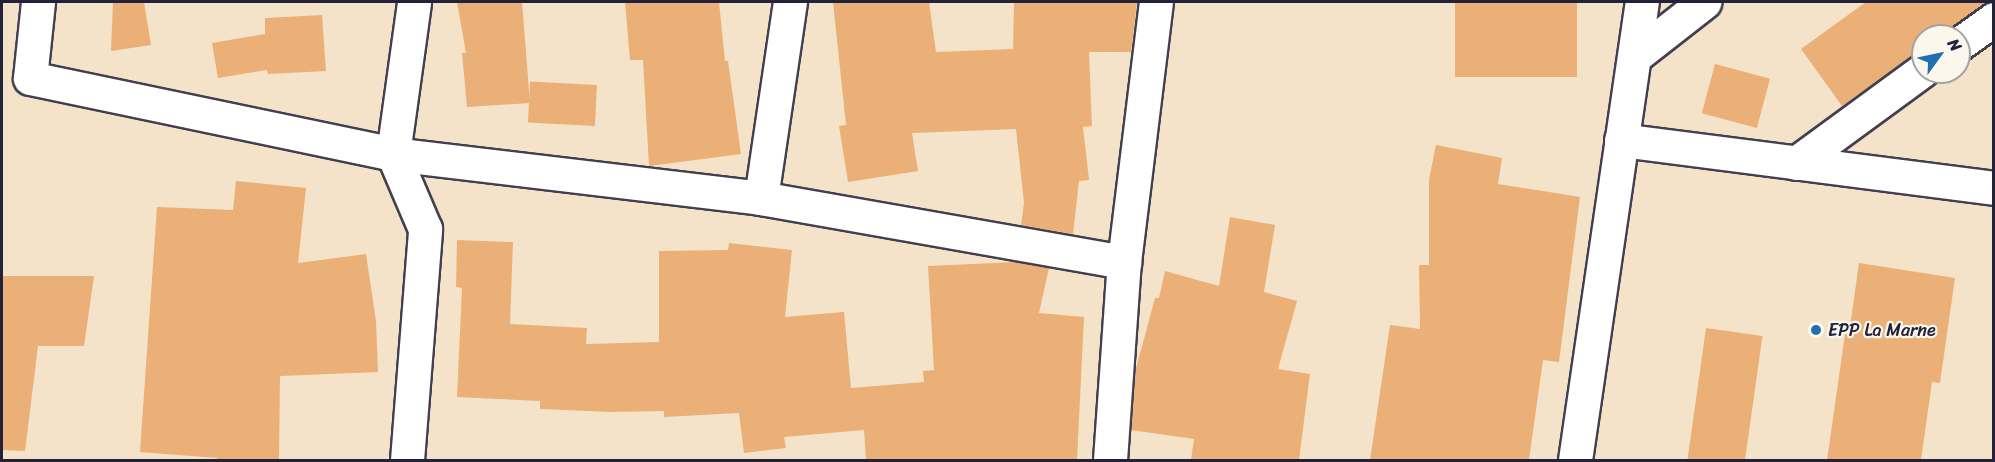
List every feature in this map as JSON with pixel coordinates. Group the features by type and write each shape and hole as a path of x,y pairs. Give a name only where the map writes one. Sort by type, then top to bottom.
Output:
{"street":[{"path":"38,2 30,78 393,154 761,198 1124,262"},
{"path":"407,460 425,229 393,154 414,2"},
{"path":"761,198 790,2"},
{"path":"1110,460 1124,262 1156,2"},
{"path":"1575,460 1642,2"},
{"path":"1635,56 1704,2"},
{"path":"1971,35 1994,19"},
{"path":"1796,163 1911,79"},
{"path":"1621,140 1994,188"}],"building":[{"path":"113,2 144,2 151,45 111,51"},
{"path":"457,2 522,2 530,103 467,107 462,53 466,53"},
{"path":"625,2 719,2 725,61 728,61 741,154 649,166 643,60 630,60"},
{"path":"833,2 929,2 936,52 1013,49 1014,2 1137,2 1131,52 1089,52 1092,126 1083,127 1089,180 1079,181 1073,234 1021,225 1024,203 1016,129 912,133 918,171 848,182 839,126 846,125"},
{"path":"1455,2 1577,2 1577,77 1455,77"},
{"path":"1866,2 1989,2 1957,24 1911,24 1911,57 1842,106 1801,49"},
{"path":"322,15 326,71 268,74 267,70 218,78 212,43 265,34 265,18"},
{"path":"1715,64 1770,79 1757,128 1702,113"},
{"path":"530,81 597,85 595,126 528,122"},
{"path":"1436,145 1502,158 1498,184 1580,197 1559,362 1543,360 1529,460 1370,460 1390,325 1420,329 1419,265 1429,265 1429,179"},
{"path":"236,181 306,188 298,263 366,254 376,321 378,372 280,376 279,460 217,460 217,458 140,452 157,207 233,210"},
{"path":"1230,217 1275,225 1264,292 1297,301 1278,369 1310,374 1299,460 1191,460 1194,439 1131,430 1135,372 1155,298 1159,298 1165,271 1219,286"},
{"path":"457,240 513,242 510,324 587,328 586,344 659,342 659,251 728,250 729,243 792,250 785,317 844,312 851,388 924,382 923,371 934,370 928,266 1016,262 1049,268 1039,313 1084,317 1077,460 866,460 864,430 784,437 786,448 744,453 739,413 664,417 664,411 611,412 540,409 540,401 457,397 462,288 456,287"},
{"path":"1859,263 1955,278 1940,383 1932,382 1921,460 1827,460 1845,334 1849,334"},
{"path":"2,276 94,276 84,346 38,346 25,451 2,450"},
{"path":"1706,328 1762,336 1745,460 1687,460"}],"place":[{"name":"EPP La Marne","path":"1816,330"}]}
